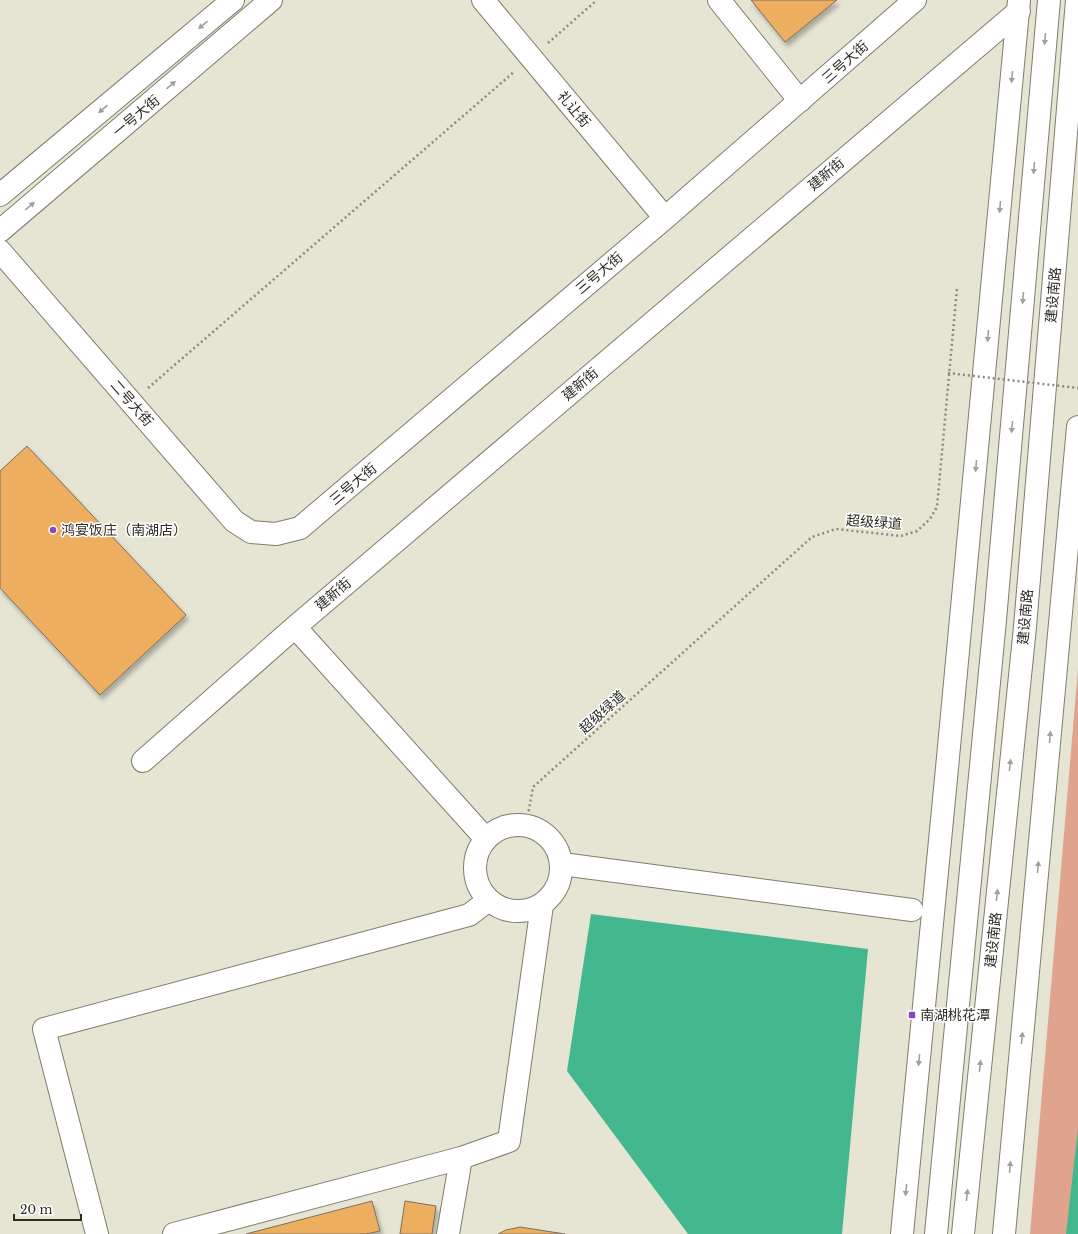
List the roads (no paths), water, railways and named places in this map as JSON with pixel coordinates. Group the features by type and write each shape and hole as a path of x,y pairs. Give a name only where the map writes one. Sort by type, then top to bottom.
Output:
{"main road":[{"name":"一号大街","path":"0,195 232,0"},
{"name":"一号大街","path":"0,231 271,0"},
{"name":"礼让街","path":"483,0 665,218"},
{"path":"719,0 800,101"},
{"name":"三号大街","path":"276,534 300,528 665,218 915,0"},
{"name":"建设南路","path":"936,1234 995,627 1049,0"},
{"name":"建设南路","path":"963,1234 1024,627 1078,0"},
{"path":"902,1234 947,776 1019,5"},
{"name":"建新街","path":"143,761 295,627 1019,5"},
{"name":"二号大街","path":"0,251 234,522 251,532 276,534"},
{"path":"1004,1234 1078,427"},
{"path":"295,627 486,839"},
{"path":"512,826 526,826 540,831 550,839 558,851 562,864 561,876 551,897 542,905 529,910 514,912 500,908 489,900 480,889 476,877 475,863 479,850 486,839 498,830 512,826"},
{"path":"562,864 912,910"},
{"path":"97,1234 44,1029 470,915 489,900"},
{"path":"174,1234 460,1158 510,1141 542,905"},
{"path":"448,1234 460,1158"}],"place":[{"name":"鸿宴饭庄（南湖店）","path":"53,530"},
{"name":"南湖桃花潭","path":"912,1015"}]}
